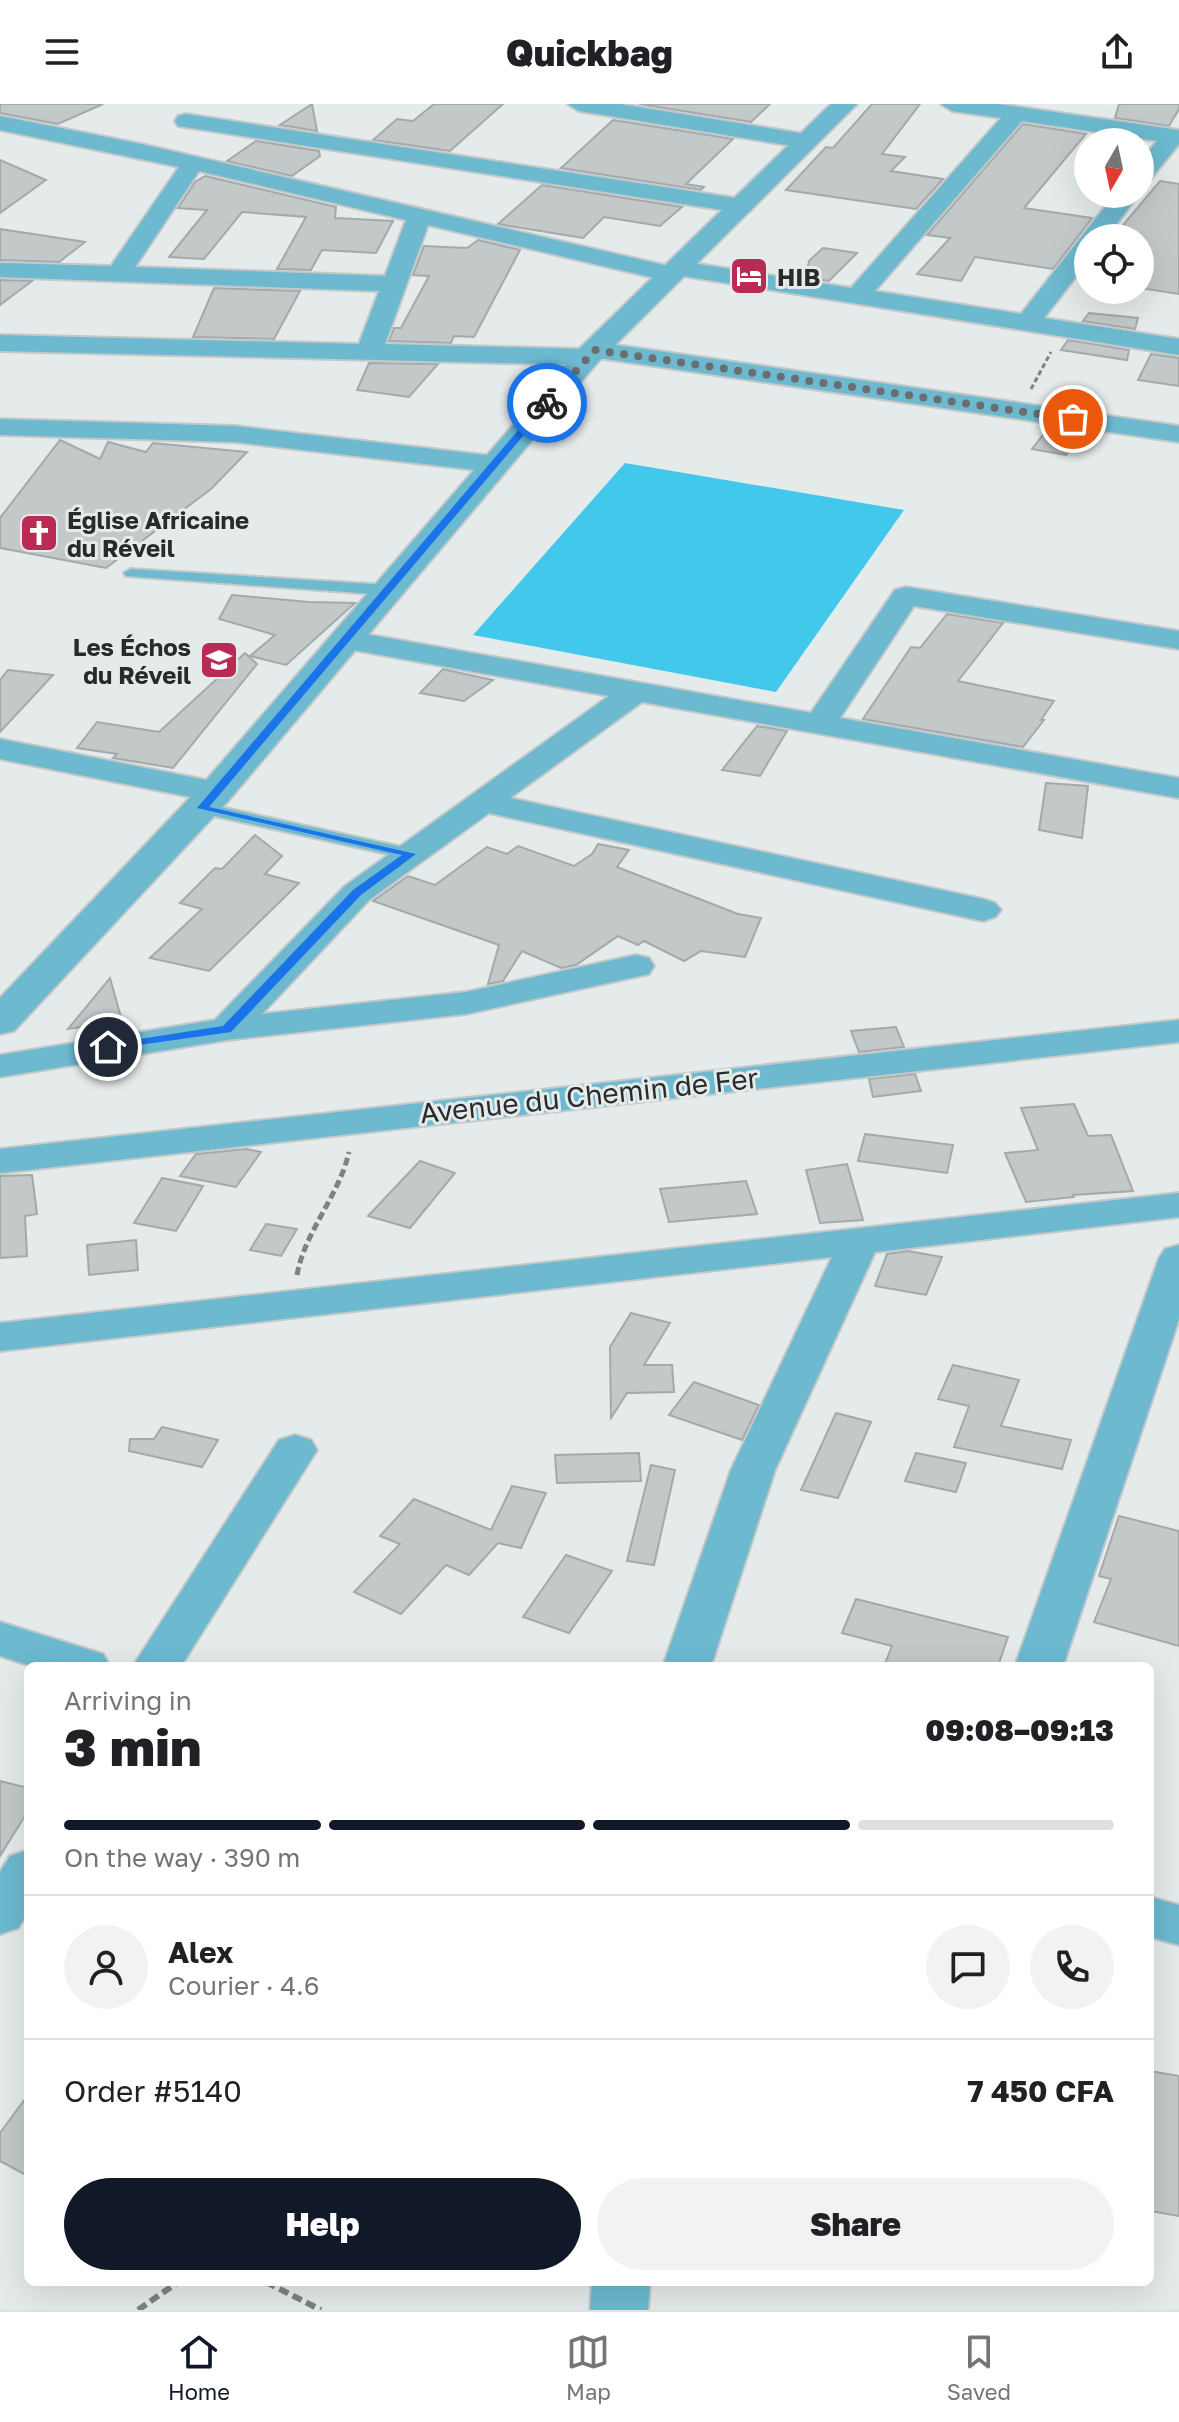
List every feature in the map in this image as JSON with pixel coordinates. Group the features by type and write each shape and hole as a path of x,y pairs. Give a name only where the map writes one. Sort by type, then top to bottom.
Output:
{"street":[{"path":"8,104 0,120 676,271 1179,347"},
{"path":"141,151 211,104"},
{"path":"579,104 805,141"},
{"path":"0,1022 209,800 348,640 493,464 591,354 845,104"},
{"path":"952,104 1175,136"},
{"path":"857,296 1016,114"},
{"path":"186,121 742,206"},
{"path":"1154,161 1175,136"},
{"path":"118,274 193,163"},
{"path":"1104,224 1116,208"},
{"path":"369,352 420,215"},
{"path":"1028,322 1074,262"},
{"path":"0,270 396,284"},
{"path":"0,343 591,354 1179,434"},
{"path":"0,454 7,427 235,434 493,464"},
{"path":"820,724 906,596 1179,640"},
{"path":"348,640 1179,788"},
{"path":"227,1029 357,893 636,691"},
{"path":"0,749 209,800"},
{"path":"483,802 983,910"},
{"path":"0,1066 227,1029 466,1003 636,966"},
{"name":"Avenue du Chemin de Fer","path":"0,1161 1179,1031"},
{"path":"0,1337 1179,1205"},
{"path":"688,1662 753,1470 860,1240"},
{"path":"1040,1662 1179,1258"},
{"path":"160,1662 295,1450"},
{"path":"0,1639 73,1662"},
{"path":"0,1914 24,1876"},
{"path":"1154,1918 1179,1925"},
{"path":"619,2310 621,2286"}],"lane":[{"path":"131,573 388,590"},
{"path":"209,800 411,854"}],"path":[{"path":"1020,411 1065,328"},
{"path":"292,1303 300,1259 344,1173 350,1150 351,1121"},
{"path":"138,2310 172,2286"},
{"path":"274,2286 321,2310"}],"shaded area":[{"path":"625,463 904,510 776,692 473,635"}],"building":[{"path":"0,104 103,104 58,124 0,113"},
{"path":"312,104 317,131 280,125"},
{"path":"434,104 503,104 450,151 373,140 397,119 413,121"},
{"path":"639,104 770,104 751,122"},
{"path":"872,104 920,104 882,154 905,157 891,171 943,179 916,209 786,190 826,147 833,148"},
{"path":"1119,104 1179,104 1179,109 1169,126 1115,118"},
{"path":"613,120 733,139 686,184 704,187 701,190 561,168"},
{"path":"1023,124 1074,132 1074,148 1024,208 1092,218 1087,224 1074,224 1074,242 1053,269 975,257 961,281 917,274 950,238 927,235"},
{"path":"256,141 319,151 320,156 292,176 227,161"},
{"path":"0,160 46,180 0,213"},
{"path":"205,176 336,207 335,218 393,221 376,253 322,250 311,270 277,269 306,217 242,212 204,259 169,257 207,210 178,208 195,182"},
{"path":"1160,181 1179,184 1179,294 1154,290 1154,224 1124,224 1137,208 1154,208 1154,188"},
{"path":"542,185 682,207 660,226 604,217 583,238 498,224"},
{"path":"0,229 85,242 59,262 0,260"},
{"path":"478,240 520,250 474,337 454,336 451,343 389,341 394,328 401,328 429,276 413,275 424,246 467,248"},
{"path":"823,248 857,253 829,281 806,278 809,261"},
{"path":"0,280 32,281 0,305"},
{"path":"214,288 300,291 274,339 193,337"},
{"path":"1089,313 1138,318 1135,329 1083,321"},
{"path":"1068,340 1129,350 1127,360 1061,350"},
{"path":"1151,354 1179,358 1179,386 1138,380"},
{"path":"369,363 438,364 409,397 357,390"},
{"path":"1050,426 1084,431 1066,455 1032,449"},
{"path":"60,440 100,459 108,442 146,452 153,443 247,452 211,489 106,568 0,548 0,518"},
{"path":"232,595 355,603 286,665 250,656 275,635 219,619"},
{"path":"947,614 1003,623 958,681 1054,701 1023,747 863,719 911,647 920,648"},
{"path":"245,653 257,664 173,768 113,758 117,754 77,748 97,722 159,732"},
{"path":"443,669 493,680 464,701 420,693"},
{"path":"8,670 53,675 0,732 0,680"},
{"path":"757,726 787,731 760,776 722,770"},
{"path":"1046,783 1088,786 1082,838 1039,830"},
{"path":"255,835 282,856 265,874 299,883 209,971 150,958 202,909 180,903 215,868 222,869"},
{"path":"598,844 629,850 617,867 738,914 761,918 745,957 701,951 684,961 644,941 638,945 618,936 576,965 561,968 522,951 503,981 488,984 499,945 373,901 408,876 435,885 487,847 507,854 518,846 574,866 592,854"},
{"path":"110,978 122,1021 68,1029"},
{"path":"896,1027 904,1047 859,1052 851,1031"},
{"path":"915,1074 921,1091 873,1097 869,1079"},
{"path":"1074,1104 1088,1136 1111,1135 1133,1191 1026,1202 1005,1153 1038,1150 1021,1108"},
{"path":"865,1134 953,1145 947,1173 858,1161"},
{"path":"247,1149 261,1152 236,1187 180,1176 196,1154"},
{"path":"420,1161 455,1173 410,1228 368,1216"},
{"path":"847,1164 863,1220 820,1223 806,1170"},
{"path":"32,1175 37,1214 25,1216 27,1256 0,1258 0,1176"},
{"path":"162,1178 203,1186 176,1231 134,1223"},
{"path":"746,1181 757,1214 669,1222 660,1189"},
{"path":"266,1224 297,1229 281,1256 250,1250"},
{"path":"136,1240 138,1270 89,1275 87,1245"},
{"path":"908,1251 942,1257 926,1295 875,1286 887,1254"},
{"path":"631,1313 670,1323 644,1365 672,1365 674,1392 627,1393 611,1418 610,1347"},
{"path":"953,1365 1019,1380 1001,1426 1071,1440 1062,1469 954,1447 969,1406 938,1399"},
{"path":"694,1382 759,1405 742,1440 669,1415"},
{"path":"836,1413 871,1422 838,1498 801,1490"},
{"path":"162,1427 218,1440 202,1467 129,1451 130,1439 154,1439"},
{"path":"639,1453 641,1481 557,1483 555,1455"},
{"path":"916,1453 966,1463 956,1492 905,1481"},
{"path":"651,1465 675,1470 654,1565 627,1561"},
{"path":"512,1486 546,1493 521,1548 498,1543 469,1575 446,1565 401,1614 354,1592 400,1544 380,1536 414,1499 491,1530"},
{"path":"1119,1516 1179,1531 1179,1646 1094,1622 1111,1579 1099,1576"},
{"path":"566,1555 612,1571 569,1633 523,1617"},
{"path":"856,1599 1008,1637 999,1662 886,1662 892,1646 842,1633"},
{"path":"0,1781 24,1787 24,1817 0,1856"},
{"path":"1154,2072 1179,2076 1179,2216 1154,2212"},
{"path":"24,2100 24,2174 0,2161 0,2133"}],"way so far":[{"path":"547,403 595,350 1073,419"}],"place":[{"name":"HIB","path":"749,276"},
{"name":"Église Africaine du Réveil","path":"39,533"},
{"name":"Les Échos du Réveil","path":"219,660"}],"route":[{"path":"108,1047 227,1029 357,893 411,854 202,808 547,403"}]}
